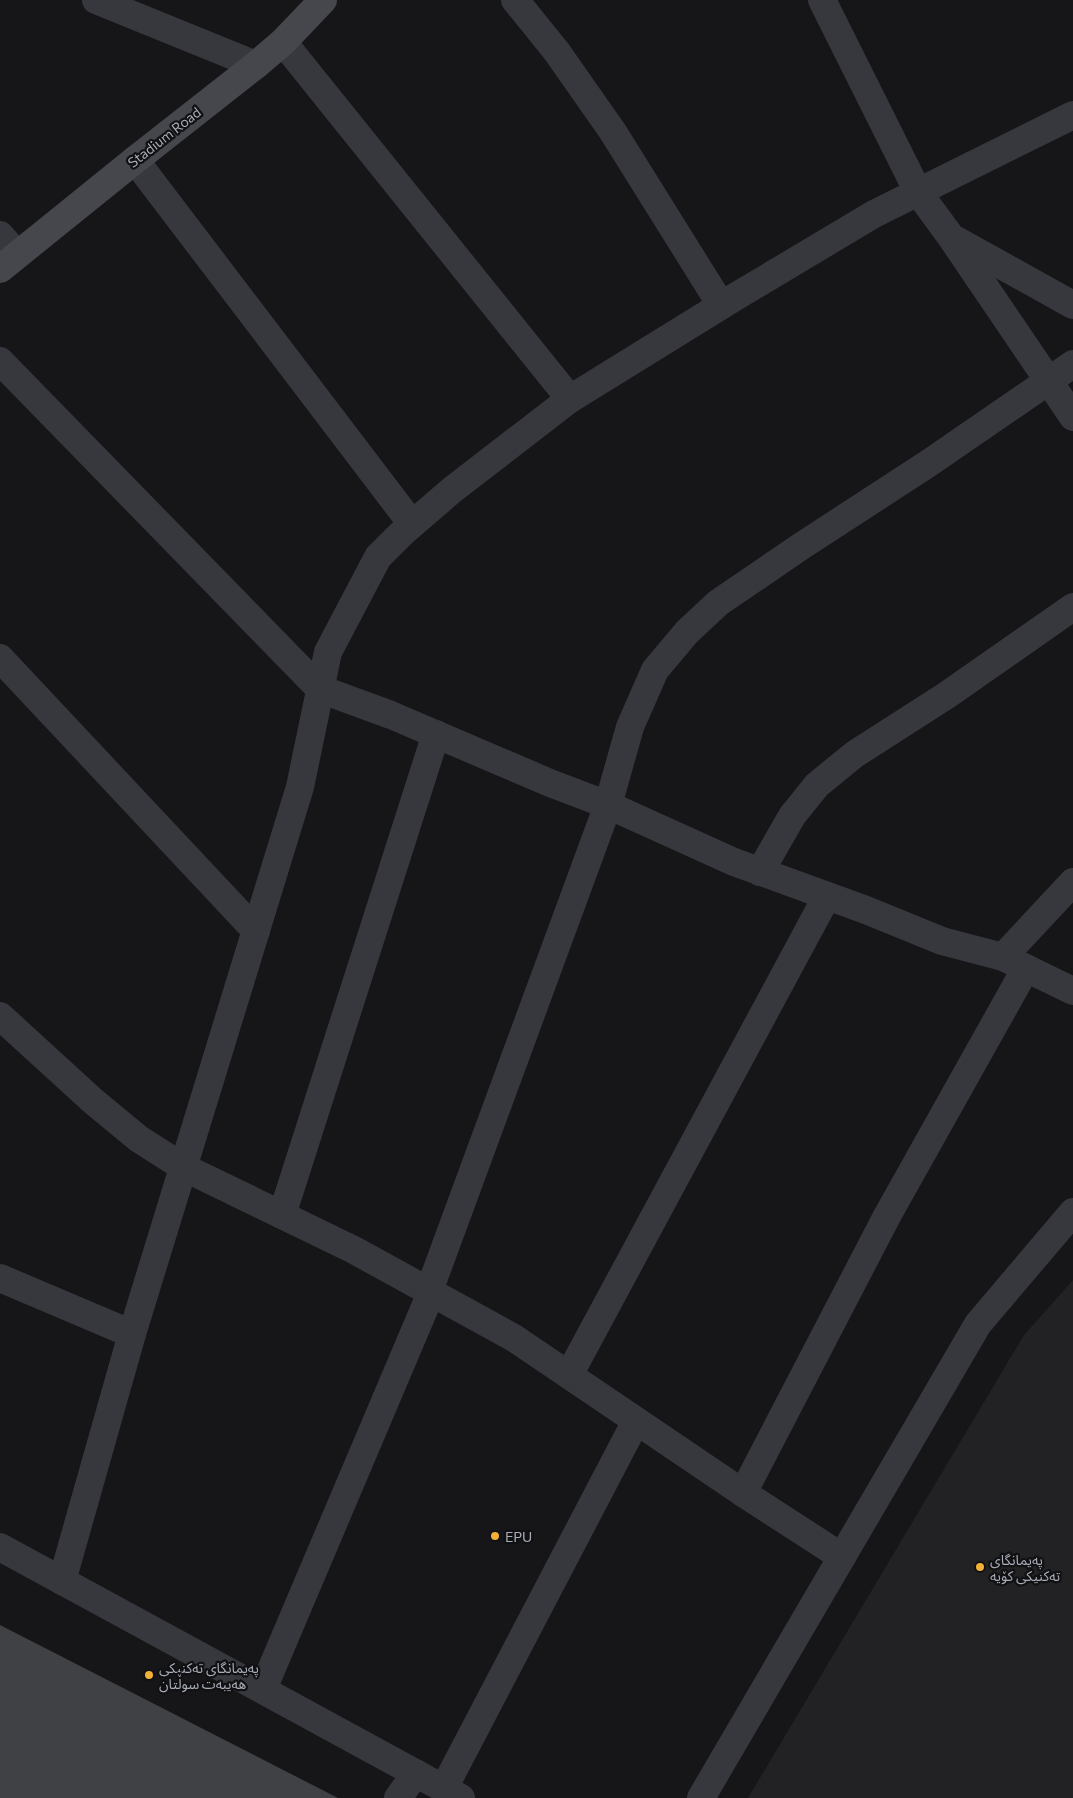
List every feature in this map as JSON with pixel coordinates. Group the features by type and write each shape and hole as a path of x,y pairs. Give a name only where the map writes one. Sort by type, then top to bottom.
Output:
{"main road":[{"name":"Stadium Road","path":"6,253 135,160 256,65 283,42 323,0"}],"street":[{"path":"96,0 256,65"},
{"path":"515,0 557,52 613,132 721,305"},
{"path":"822,0 918,192 951,237 1073,417"},
{"path":"283,42 570,399"},
{"path":"62,1581 132,1334 300,787 328,652 378,557 412,524 452,490 570,399 721,305 874,214 1073,115"},
{"path":"135,160 412,524"},
{"path":"951,237 1073,305"},
{"path":"0,361 320,689 391,715 608,805 734,862 827,896 942,942 1015,962 1073,991"},
{"path":"263,1690 430,1292 608,805 630,726 655,670 687,632 718,603 800,546 929,463 1073,364"},
{"path":"760,872 792,816 817,785 855,754 947,695 1073,607"},
{"path":"0,658 256,931"},
{"path":"282,1215 436,734"},
{"path":"743,1493 887,1216 1015,962 1073,882"},
{"path":"569,1375 827,896"},
{"path":"0,1016 93,1101 139,1139 183,1167 354,1250 514,1338 743,1493 842,1557"},
{"path":"701,1798 978,1324 1073,1212"},
{"path":"3,1288 132,1334"},
{"path":"0,1547 453,1793 636,1420"},
{"path":"398,1798 416,1772"}],"shaded area":[{"name":"په‌یمانگای ته‌كنیكی كۆیه‌","path":"1073,1280 1073,1798 748,1798 1024,1335"}],"building":[{"path":"0,1625 338,1798 0,1798"}],"place":[{"name":"EPU","path":"495,1536"},
{"name":"په‌یمانگای ته‌كنیكی كۆیه‌","path":"980,1567"},
{"name":"پەیمانگای تەکنیکی هەیبەت سوڵتان","path":"149,1675"}]}
